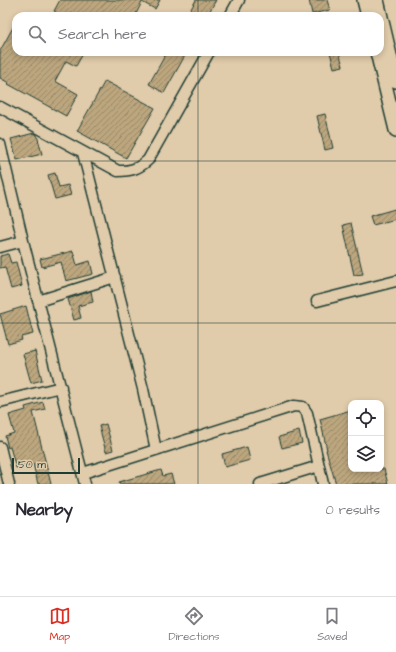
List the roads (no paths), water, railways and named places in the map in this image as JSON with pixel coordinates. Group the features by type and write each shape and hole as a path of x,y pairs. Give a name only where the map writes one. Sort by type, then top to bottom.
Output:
{"main road":[{"path":"364,0 367,12"},
{"path":"377,0 380,12"},
{"path":"384,27 394,65 396,81"},
{"path":"378,56 396,130"}],"street":[{"path":"232,12 239,0"},
{"path":"0,108 83,153 118,170 129,171 140,168 148,160 207,56"},
{"path":"0,144 23,241 85,484"},
{"path":"83,153 143,389 156,450"},
{"path":"0,246 23,241"},
{"path":"38,301 115,277"},
{"path":"317,301 396,281"},
{"path":"0,402 61,387"},
{"path":"82,473 294,406 303,407 307,414 323,484"},
{"path":"0,447 9,484"},
{"path":"260,484 319,466"}]}
